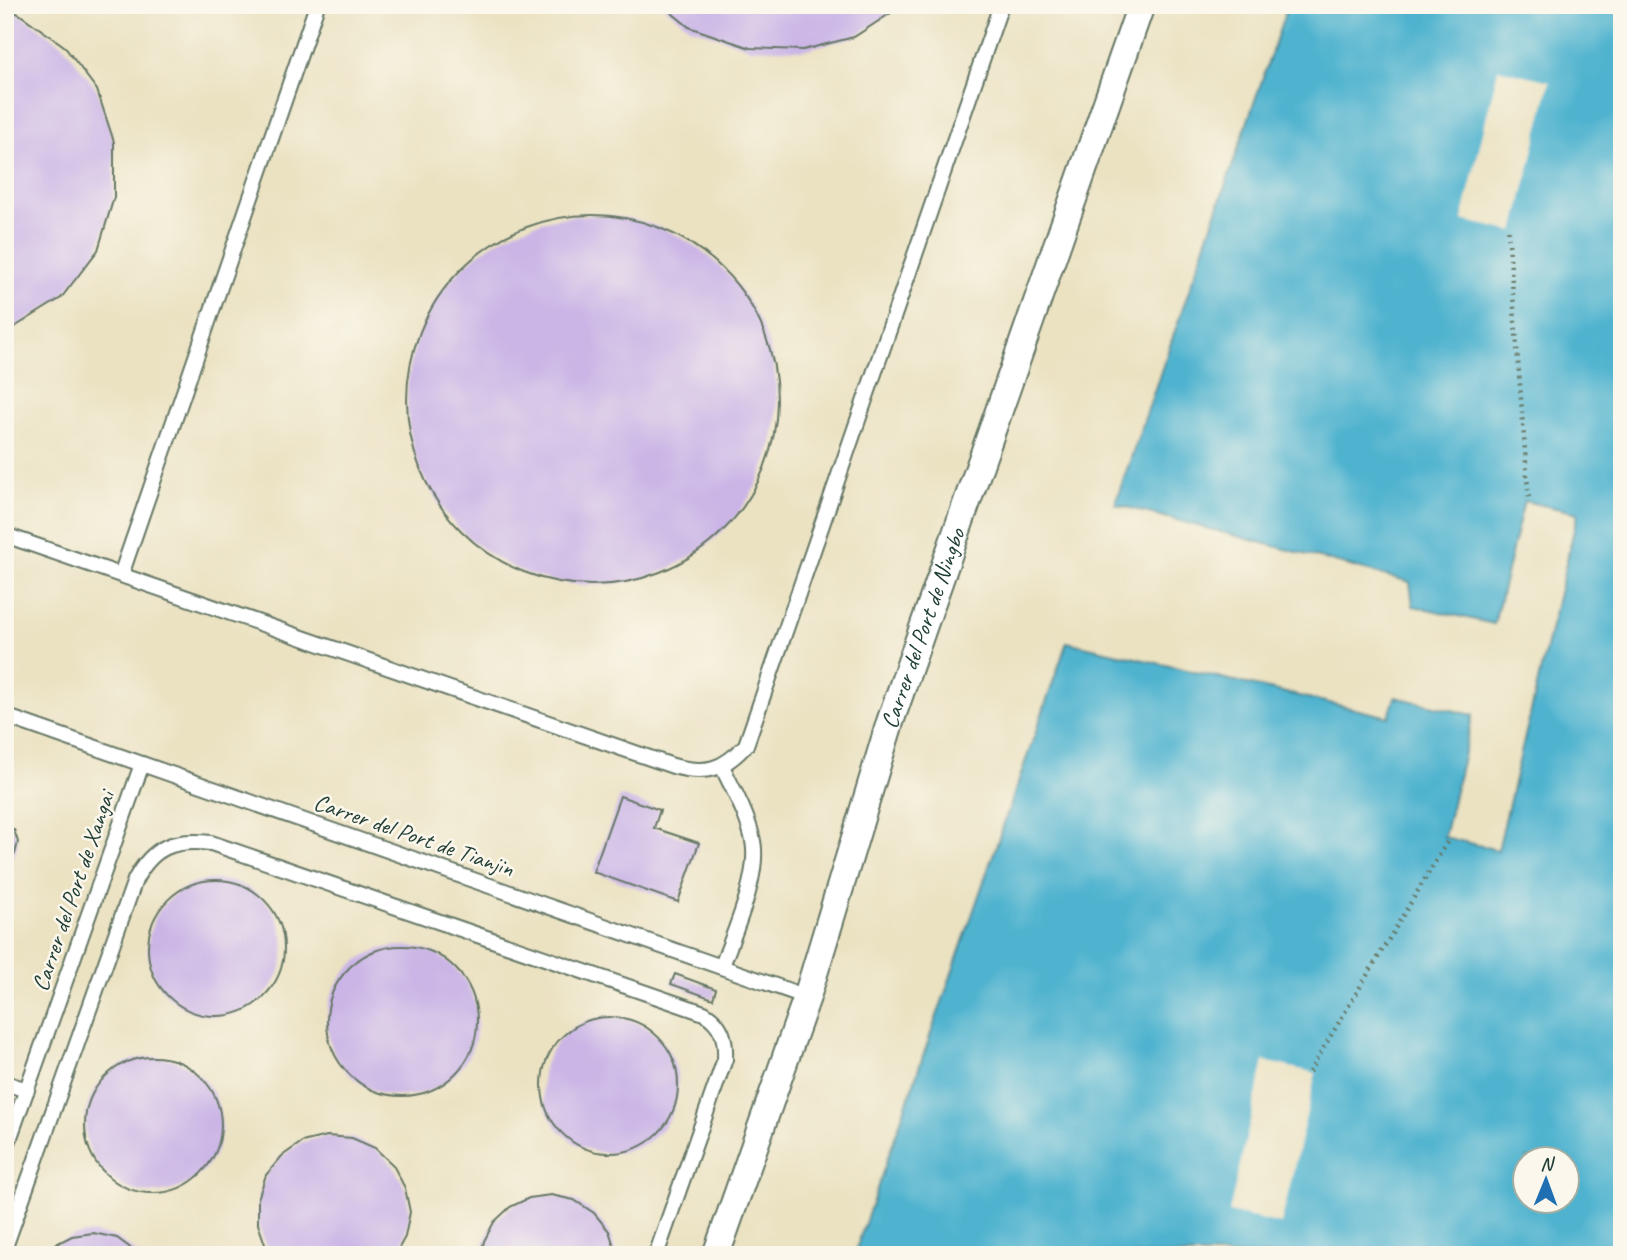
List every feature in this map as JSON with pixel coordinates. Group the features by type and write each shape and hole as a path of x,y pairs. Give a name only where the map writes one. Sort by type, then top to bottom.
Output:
{"street":[{"name":"Carrer del Port de Ningbo","path":"716,1255 807,997 890,722 1141,5"}],"lane":[{"path":"121,575 317,5"},
{"path":"5,535 673,766 695,772 722,766 746,745 1001,5"},
{"name":"Carrer del Port de Tianjin","path":"5,716 807,997"},
{"name":"Carrer del Port de Xangai","path":"5,1151 142,764"},
{"path":"722,766 749,822 755,855 753,874 723,966"},
{"path":"5,1247 135,880 144,863 155,852 192,841 211,843 704,1013 715,1020 726,1044 725,1059 656,1255"},
{"path":"5,1083 27,1090"}],"path":[{"path":"1508,230 1529,502"},
{"path":"1309,1072 1449,839"}],"water":[{"path":"1288,5 1622,5 1622,1255 854,1255 1067,642 1389,717 1395,697 1473,715 1444,837 1498,850 1578,513 1524,501 1494,624 1413,606 1410,582 1115,504"}],"pier":[{"path":"1498,69 1550,81 1514,232 1462,220"},
{"path":"1264,1061 1316,1073 1281,1224 1229,1212"}],"building":[{"path":"662,5 903,5 854,37 803,50 750,48 689,27"},
{"path":"5,9 19,14 64,46 97,90 114,142 114,197 98,250 61,298 5,333"},
{"path":"592,215 628,219 663,229 695,246 723,269 746,297 763,329 773,364 777,400 773,436 763,471 746,503 723,531 695,554 663,571 628,581 592,585 556,581 521,571 489,554 461,531 438,503 421,471 411,436 407,400 411,364 421,329 438,297 461,269 489,246 521,229 556,219"},
{"path":"620,796 660,810 654,828 699,843 678,902 593,872"},
{"path":"5,824 14,830 18,842 15,854 5,861"},
{"path":"216,880 242,885 264,900 279,922 284,948 279,974 264,996 242,1011 216,1016 190,1011 168,996 153,974 148,948 153,922 168,900 190,885"},
{"path":"402,946 431,951 455,968 472,992 477,1021 472,1050 455,1074 431,1091 402,1096 373,1091 349,1074 332,1050 327,1021 332,992 349,968 373,951"},
{"path":"675,974 716,989 713,999 671,984"},
{"path":"610,1017 636,1022 658,1037 673,1059 678,1085 673,1111 658,1133 636,1148 610,1153 584,1148 562,1133 547,1111 542,1085 547,1059 562,1037 584,1022"},
{"path":"153,1057 179,1062 201,1077 216,1099 221,1125 216,1151 201,1173 179,1188 153,1193 127,1188 105,1173 90,1151 85,1125 90,1099 105,1077 127,1062"},
{"path":"327,1136 352,1138 375,1148 393,1165 405,1188 410,1212 405,1237 395,1255 272,1255 266,1247 258,1224 258,1199 266,1175 282,1156 302,1142"},
{"path":"551,1195 574,1200 594,1213 609,1231 617,1255 481,1255 484,1241 494,1222 510,1207 529,1198"},
{"path":"93,1233 117,1238 140,1255 43,1255 52,1246 72,1236"}]}
